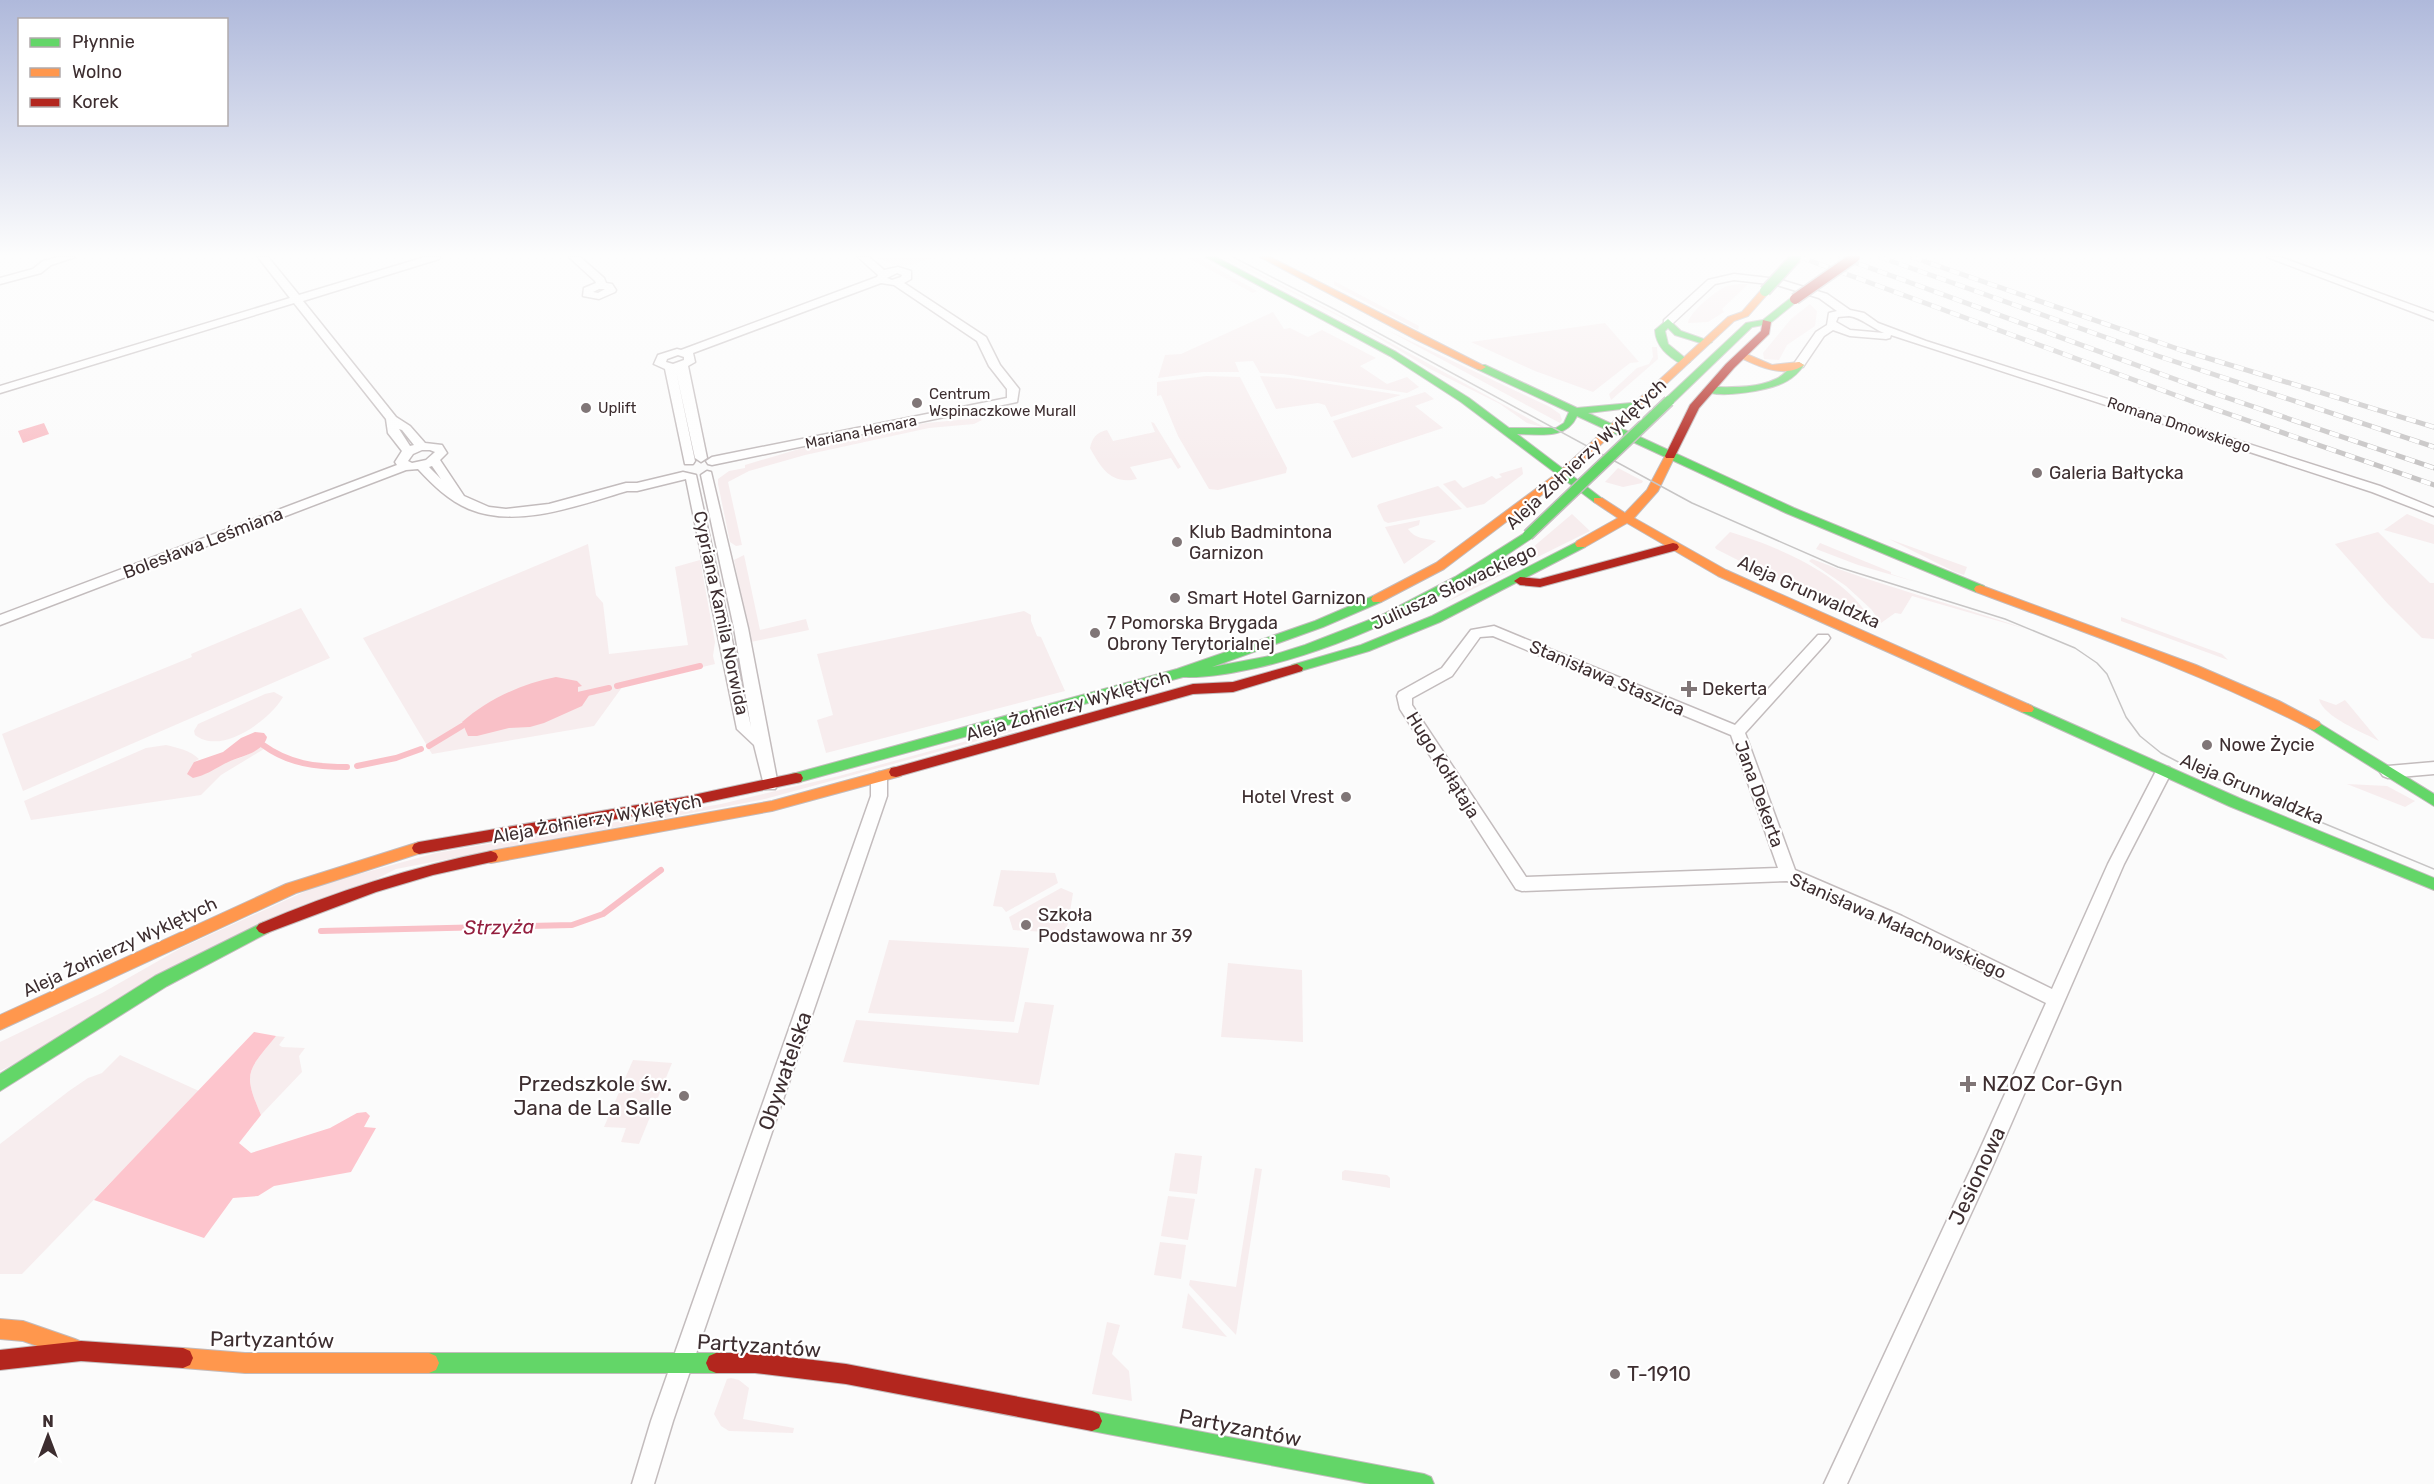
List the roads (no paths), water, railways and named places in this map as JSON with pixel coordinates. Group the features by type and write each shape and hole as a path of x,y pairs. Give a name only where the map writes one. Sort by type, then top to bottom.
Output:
{"main road":[{"name":"Aleja Grunwaldzka","path":"1341,326 1393,354 1465,400 1593,496 1673,547 1763,592 2164,771 2434,884"},
{"path":"1397,326 1670,456 1902,560 2241,689 2299,716 2434,801"},
{"path":"1664,326 1660,330 1660,341 1670,353 1685,362"},
{"path":"1672,326 1678,333 1707,342"},
{"name":"Juliusza Słowackiego","path":"1181,673 1335,618 1406,586 1464,549 1564,473 1723,326"},
{"name":"Aleja Żołnierzy Wyklętych","path":"0,1083 161,981 266,927 353,892 417,873 477,859 772,806 879,778 1193,689 1233,669 1330,639 1400,611 1462,580 1528,536 1669,401 1740,326"},
{"name":"Juliusza Słowackiego","path":"1193,689 1233,687 1365,648 1402,634 1515,580 1626,519 1645,500 1663,470 1694,407 1766,332 1766,326"},
{"path":"1708,390 1741,390 1786,379 1796,373 1799,365 1772,368 1742,355"},
{"path":"1574,411 1638,404"},
{"path":"1509,431 1558,431 1568,425 1574,411"},
{"path":"1601,440 1632,455"},
{"path":"1593,496 1645,500"},
{"path":"1773,518 1843,545 1902,560"},
{"path":"1515,580 1540,583 1673,547"},
{"name":"Aleja Żołnierzy Wyklętych","path":"0,1023 291,888 371,861 436,843 684,802 770,785 1181,673 1233,669"},
{"name":"Partyzantów","path":"0,1329 23,1331 81,1351"},
{"name":"Partyzantów","path":"0,1360 81,1351 245,1363 755,1363 836,1373 1424,1484"}],"street":[{"path":"0,390 209,326"},
{"path":"316,326 392,419 406,428 421,446 405,459"},
{"name":"Cypriana Kamila Norwida","path":"765,326 682,361 697,468 744,729 760,741 770,785"},
{"name":"Mariana Hemara","path":"421,446 431,446 440,450 440,456 428,464 442,487 458,498 477,508 524,512 626,487 637,487 697,468 757,459 798,445 925,419 985,413 1002,408 1012,400 1013,389 995,366 982,339 963,326"},
{"path":"1799,365 1828,326"},
{"name":"Romana Dmowskiego","path":"1839,326 1847,333"},
{"name":"Romana Dmowskiego","path":"1814,345 1847,333 1858,334 1871,329 1922,343 2344,479 2434,512"},
{"path":"392,419 394,433 405,459"},
{"path":"405,459 428,464"},
{"name":"Bolesława Leśmiana","path":"0,611 405,459"},
{"name":"Bolesława Leśmiana","path":"0,620 405,459"},
{"name":"Stanisława Staszica","path":"1476,633 1494,631 1737,732"},
{"name":"Hugo Kołłątaja","path":"1476,633 1447,672 1404,696 1405,705 1522,884"},
{"name":"Jana Dekerta","path":"1788,874 1737,732 1823,638"},
{"path":"2388,772 2434,768"},
{"name":"Jesionowa","path":"1835,1484 1984,1163 2116,864 2164,771"},
{"name":"Obywatelska","path":"643,1484 862,847 879,796 879,778"},
{"name":"Stanisława Małachowskiego","path":"1522,884 1788,874 1896,921 2055,999"}],"waterway":[{"path":"617,686 700,666"},
{"path":"578,695 609,688"},
{"path":"429,746 462,726"},
{"path":"263,745 283,756 303,763 347,767"},
{"path":"357,766 396,758 421,749"},
{"name":"Strzyża","path":"321,931 572,925 603,914 661,870"}],"tram line":[{"path":"1366,326 1692,503 1838,567 2005,619 2075,648 2097,663 2107,674 2126,717 2140,736 2161,753 2188,767 2434,869"}],"railway":[{"path":"1988,326 2194,402 2434,485"},
{"path":"2030,326 2213,393 2434,468"},
{"path":"2074,326 2434,447"},
{"path":"2112,326 2181,350 2434,427"}],"place":[{"name":"Centrum Wspinaczkowe Murall","path":"917,403"},
{"name":"Uplift","path":"586,408"},
{"name":"Galeria Bałtycka","path":"2037,473"},
{"name":"Klub Badmintona Garnizon","path":"1177,542"},
{"name":"Smart Hotel Garnizon","path":"1175,598"},
{"name":"7 Pomorska Brygada Obrony Terytorialnej","path":"1095,633"},
{"name":"Dekerta","path":"1689,689"},
{"name":"Nowe Życie","path":"2207,745"},
{"name":"Hotel Vrest","path":"1346,797"},
{"name":"Szkoła Podstawowa nr 39","path":"1026,925"},
{"name":"NZOZ Cor-Gyn","path":"1968,1084"},
{"name":"Przedszkole św. Jana de La Salle","path":"684,1096"},
{"name":"T-1910","path":"1615,1374"}]}
